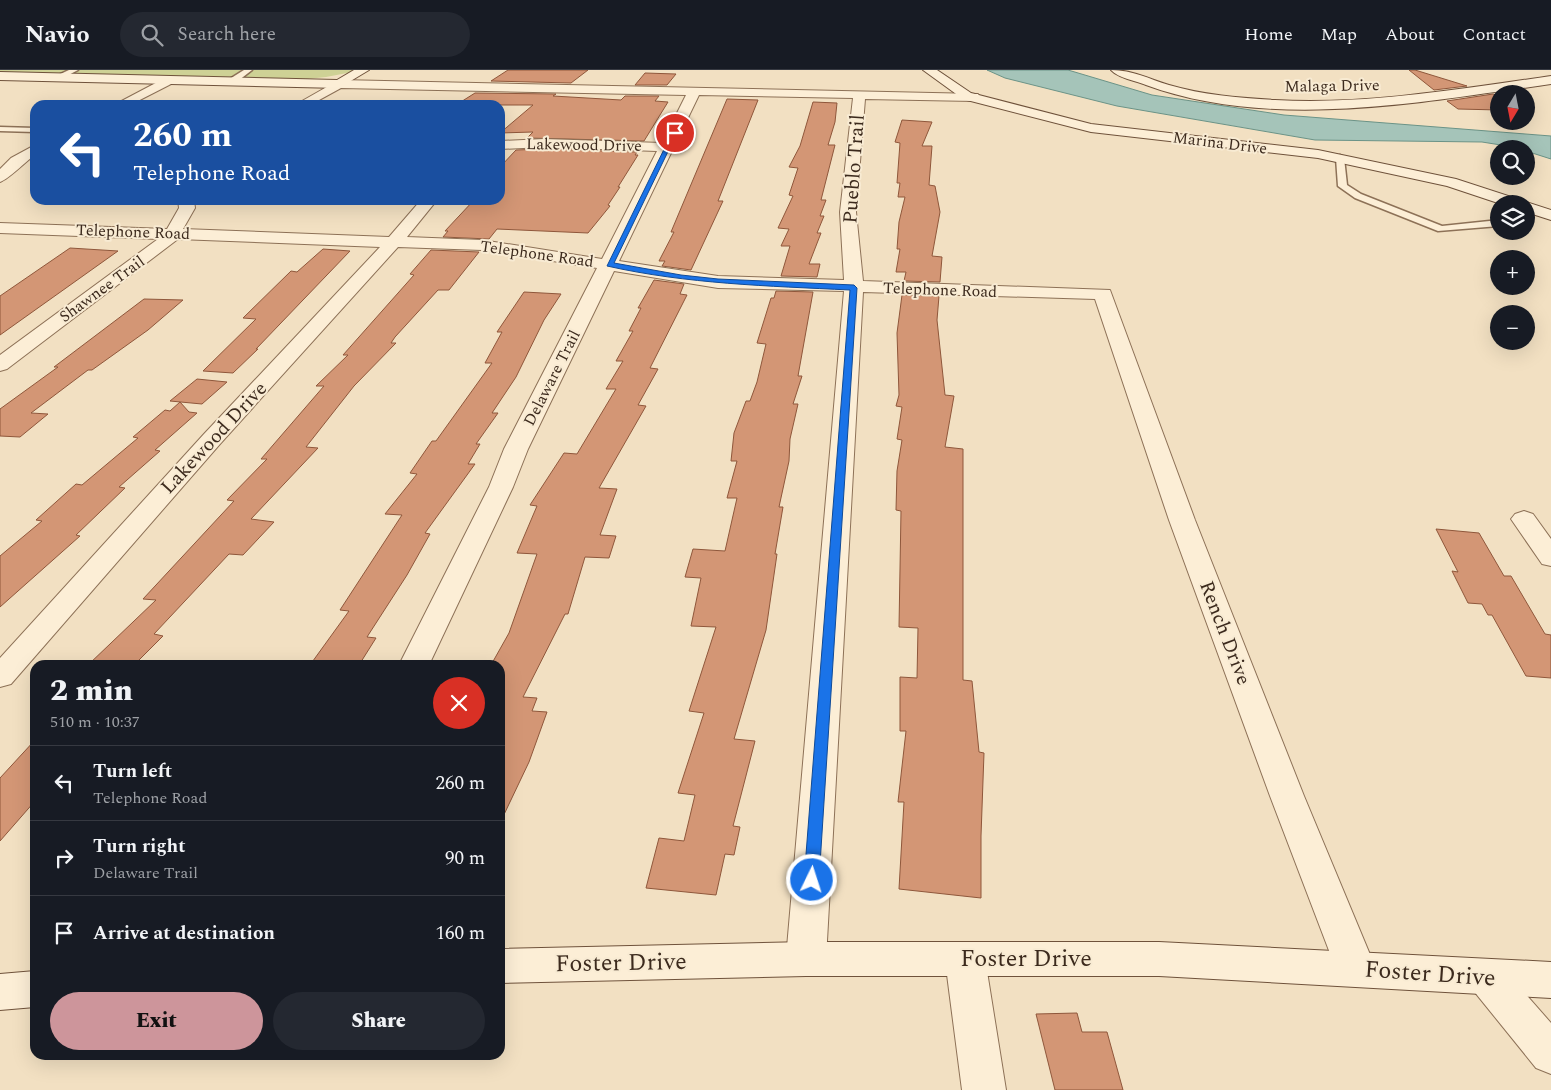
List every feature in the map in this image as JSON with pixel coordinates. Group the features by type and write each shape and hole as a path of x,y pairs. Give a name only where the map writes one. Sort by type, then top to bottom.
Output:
{"street":[{"path":"262,82 310,79 362,70"},
{"path":"310,100 362,70"},
{"name":"Marina Drive","path":"929,70 967,96 1091,128 1340,158 1451,182 1490,195"},
{"name":"Malaga Drive","path":"1117,70 1150,84 1187,94 1299,104 1409,100 1547,82"},
{"path":"0,76 859,97 974,97"},
{"path":"130,100 169,80"},
{"name":"Delaware Trail","path":"416,660 501,487 516,449 610,264 694,92"},
{"name":"Pueblo Trail","path":"806,959 854,288 848,212 859,97"},
{"name":"Lakewood Drive","path":"505,145 544,143 668,147"},
{"path":"0,177 16,161 30,152"},
{"name":"Shawnee Trail","path":"0,365 173,234 188,208 187,205"},
{"name":"Lakewood Drive","path":"0,677 212,439 425,205"},
{"path":"1535,215 1551,215"},
{"name":"Telephone Road","path":"0,228 482,245 610,264 681,278 718,282 854,288 1103,294"},
{"name":"Rench Drive","path":"1103,294 1182,520 1286,796 1356,969"},
{"path":"1524,519 1551,558"},
{"name":"Foster Drive","path":"505,966 806,959 1160,959 1551,980"},
{"path":"965,959 984,1090"},
{"path":"1488,978 1551,1054"},
{"path":"0,992 30,989"}],"lane":[{"path":"58,77 75,70"},
{"path":"232,82 249,70"},
{"path":"0,129 30,130"},
{"path":"1340,158 1343,186 1358,196 1441,229 1490,223"}],"green space":[{"path":"0,70 363,70 326,77 288,81 0,76"}],"water":[{"path":"987,70 1068,70 1152,95 1284,115 1551,136 1551,159 1535,154 1535,140 1490,140 1490,143 1315,140 1117,106 1005,78"}],"building":[{"path":"508,70 588,70 571,83 491,81"},
{"path":"1409,70 1415,70 1467,86 1434,90"},
{"path":"645,73 676,74 667,85 635,85"},
{"path":"475,93 556,94 553,96 621,100 625,96 659,96 655,101 668,102 644,141 527,138 533,132 505,133 505,129 533,105 505,105 505,100 464,100"},
{"path":"1490,94 1490,110 1458,109 1447,101"},
{"path":"727,99 758,100 718,201 723,201 691,270 662,266 665,261 659,261 674,232 671,232"},
{"path":"813,102 837,103 835,122 828,145 835,145 821,200 826,200 820,216 824,216 817,233 821,233 809,264 820,264 817,277 781,276 790,246 781,246 789,229 778,228 793,196 789,195 798,168 789,167 800,146"},
{"path":"902,120 932,122 922,146 932,146 929,185 935,186 940,212 932,256 942,257 940,282 904,281 906,272 896,272 900,249 897,249 899,222 905,197 898,197 900,183 897,183 900,143 895,142"},
{"path":"516,150 637,152 635,155 638,155 608,205 610,206 588,233 497,229 489,239 443,237 448,231 445,231 469,205 505,205 505,162"},
{"path":"70,248 118,251 0,335 0,296"},
{"path":"323,249 350,251 233,373 203,371 256,319 243,318 291,271 297,272"},
{"path":"431,250 479,252 449,290 438,290 395,337 391,343 396,343 354,386 306,447 318,448 251,519 274,522 243,555 229,554 154,634 163,636 139,660 93,660 156,600 143,599 234,501 227,500 267,459 261,459 324,386 316,386 348,355 343,355 414,275 410,274"},
{"path":"654,280 684,284 680,294 687,295 650,368 658,369 638,405 646,406 599,488 617,489 600,535 616,536 609,558 585,557 568,614 565,614 523,697 537,698 532,711 547,712 529,762 505,812 505,660 494,660 509,633 537,554 517,553 537,506 530,505 564,453 577,454 616,389 606,389 623,361 616,361 633,331 629,331 641,308 638,308"},
{"path":"776,291 813,292 798,376 802,376 793,404 798,404 790,439 789,461 779,507 783,507 766,630 734,739 755,741 733,826 740,827 734,855 725,854 716,895 646,888 659,838 684,841 695,795 678,793 704,713 689,711 716,627 691,626 701,578 685,577 693,549 725,551 737,498 727,498 737,461 731,461 734,433 746,401 750,401 757,382 766,344 757,343 771,298 774,298"},
{"path":"524,292 561,294 544,320 516,377 492,413 498,413 476,444 480,444 468,464 475,464 425,533 430,534 407,575 367,637 376,638 362,660 314,660 349,611 340,610 402,515 385,514 417,474 410,473 432,441 436,441 492,363 485,363 502,332 497,332"},
{"path":"902,295 939,296 937,320 945,395 954,396 945,447 963,449 963,680 972,681 979,752 984,753 981,898 899,889 904,802 898,802 906,731 900,731 900,677 917,678 918,628 899,627 901,511 896,510 897,471 902,440 897,439 902,407 896,406 899,395 897,333"},
{"path":"144,299 183,300 148,330 92,370 88,370 31,413 48,414 20,437 0,436 0,409 58,367 54,367"},
{"path":"197,379 227,382 202,404 170,401"},
{"path":"180,402 189,412 197,413 155,450 160,451 119,487 125,488 76,535 80,536 0,607 0,556 42,521 36,520 76,484 82,485 138,438 133,437 165,410 170,411"},
{"path":"1436,529 1479,533 1504,576 1511,576 1545,634 1551,635 1551,678 1526,676 1492,615 1488,615 1482,604 1468,603 1452,571 1458,572"},
{"path":"30,745 30,807 0,841 0,778"},
{"path":"1077,1013 1082,1032 1107,1032 1123,1090 1055,1090 1036,1014"}],"route":[{"path":"675,133 610,264 681,278 718,282 854,288 812,880"}]}
